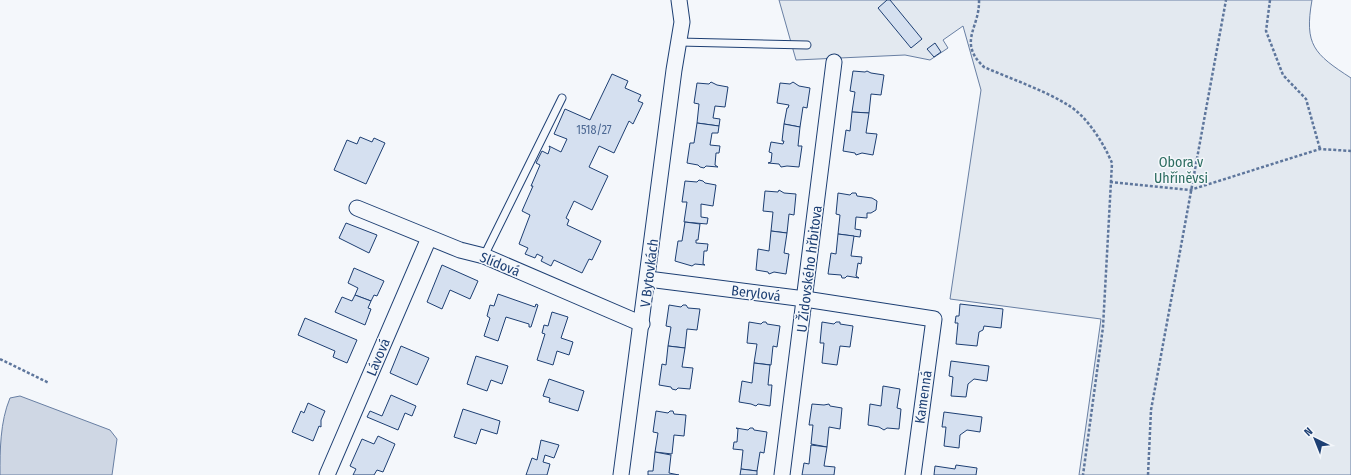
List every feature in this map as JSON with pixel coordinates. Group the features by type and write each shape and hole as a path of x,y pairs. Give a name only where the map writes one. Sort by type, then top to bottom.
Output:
{"street":[{"name":"V Bytovkách","path":"621,475 642,324 674,70 682,22 679,0"},
{"name":"U Židovského hřbitova","path":"782,475 834,62"},
{"name":"Slídová","path":"357,208 460,250 484,256 642,324"},
{"name":"Lávová","path":"327,475 429,238"},
{"name":"Berylová","path":"648,278 805,299 934,319"},
{"name":"Kamenná","path":"913,475 934,319"}],"lane":[{"path":"679,42 807,45"},
{"path":"484,256 562,98"}],"path":[{"path":"979,0 977,14 970,35 970,46 975,59 984,67 1069,105 1090,126 1106,148 1112,163 1102,327 1083,475"},
{"path":"1148,475 1151,410 1190,190 1226,0"},
{"path":"1270,0 1266,31 1283,75 1306,99 1320,149"},
{"path":"1110,182 1190,190 1320,149 1351,151"},
{"path":"0,359 49,383"}],"green space":[{"name":"Obora v Uhříněvsi","path":"779,0 1312,0 1310,28 1311,38 1315,47 1320,55 1328,62 1351,78 1351,475 1079,475 1101,319 950,299 981,90 963,26 943,40 948,48 930,60 905,55 796,60"}],"shaded area":[{"path":"20,396 110,430 117,439 112,475 0,475 2,426 4,417 10,398"}],"building":[{"path":"887,0 890,0 922,39 911,48 878,8"},
{"path":"935,43 941,52 934,57 927,49"},
{"path":"853,71 867,71 884,75 881,95 871,94 869,113 852,112 855,92 850,91"},
{"path":"612,74 628,81 625,88 641,95 638,101 643,103 633,124 629,121 614,153 599,146 589,167 608,176 592,210 574,201 566,218 569,220 567,225 601,241 592,260 589,259 582,273 554,260 551,266 541,261 543,257 537,254 535,258 525,254 528,248 519,244 530,215 522,211 540,165 536,163 542,151 548,154 550,148 549,146 561,152 567,139 554,134 565,109 590,120"},
{"path":"711,82 728,87 725,107 715,106 713,118 720,119 719,126 697,123 699,104 694,103 697,83 709,84"},
{"path":"793,82 799,86 810,88 807,108 803,107 800,127 784,124 789,105 777,103 780,83 790,84"},
{"path":"852,112 869,113 866,133 877,134 873,155 862,153 856,155 855,153 843,151 846,130 850,131"},
{"path":"697,123 719,126 718,133 712,133 710,145 720,146 719,153 716,153 715,165 718,167 706,166 704,168 687,163 690,143 694,143"},
{"path":"784,124 800,127 798,146 802,146 799,167 781,167 779,164 768,163 771,162 772,153 769,152 771,142 783,144"},
{"path":"360,137 372,142 374,138 385,143 366,184 334,170 347,140 357,144"},
{"path":"699,180 716,185 713,206 701,204 701,217 708,218 707,224 684,222 687,202 682,202 685,181 697,182"},
{"path":"779,190 784,193 796,194 794,215 789,214 787,233 771,231 773,212 763,211 765,191 778,192"},
{"path":"838,193 850,195 852,193 856,193 857,196 872,198 877,201 876,210 871,213 867,213 867,218 856,217 855,229 861,230 860,237 838,234 840,215 836,214"},
{"path":"685,222 700,224 698,240 696,240 696,243 708,244 707,251 704,251 703,264 705,265 695,264 692,266 675,261 678,241 682,241"},
{"path":"346,223 377,235 369,253 339,238"},
{"path":"771,231 787,233 784,253 789,254 786,274 774,272 769,274 768,272 756,270 758,249 769,251"},
{"path":"838,234 854,236 851,256 862,257 861,264 858,263 856,276 859,278 847,276 842,278 841,275 828,274 831,253 836,254"},
{"path":"442,265 478,281 470,299 450,290 442,309 427,302"},
{"path":"354,268 384,281 377,296 374,295 371,301 355,295 358,288 348,283"},
{"path":"498,294 535,307 536,304 538,305 531,327 529,327 529,324 506,317 498,341 484,336 490,318 487,316 490,305 494,306"},
{"path":"355,295 371,301 368,308 371,309 365,325 335,312 342,297 352,301"},
{"path":"960,304 1003,309 1001,328 984,326 983,330 979,332 977,346 956,344 958,323 955,323 956,316 959,316"},
{"path":"669,305 681,307 686,305 688,308 700,309 697,330 687,329 685,348 668,346 671,327 666,326"},
{"path":"552,312 568,317 561,338 573,342 569,355 557,351 553,365 537,360 545,334 542,333 544,325 548,326"},
{"path":"305,318 357,340 347,363 333,357 335,351 298,335"},
{"path":"749,322 761,324 766,322 767,324 780,326 777,347 773,346 771,365 754,363 757,344 747,343"},
{"path":"822,322 834,324 836,322 840,322 840,324 853,326 850,347 840,346 837,365 822,363 824,343 820,343"},
{"path":"401,346 429,358 417,385 390,373"},
{"path":"668,346 685,348 682,367 693,368 690,389 678,388 676,390 672,389 671,387 659,385 662,364 666,365"},
{"path":"476,356 508,366 502,384 491,380 487,391 467,384"},
{"path":"951,361 989,366 987,381 974,379 968,384 966,397 951,396 953,377 949,376"},
{"path":"754,363 770,365 768,385 772,385 770,406 758,404 756,406 739,402 742,381 752,383"},
{"path":"549,379 584,391 578,411 549,402 550,398 543,396"},
{"path":"883,386 900,389 897,408 901,409 899,429 887,428 884,430 879,427 868,425 870,404 881,406"},
{"path":"391,395 416,406 412,416 405,413 398,430 367,417 370,411 382,416"},
{"path":"308,403 325,411 321,420 321,427 319,426 313,441 292,432 301,411 304,413"},
{"path":"812,404 829,404 830,406 842,408 840,429 829,427 827,447 811,444 813,425 809,425"},
{"path":"463,409 500,421 497,434 481,429 476,444 454,437"},
{"path":"656,411 668,413 673,411 674,414 686,415 684,436 674,435 672,454 655,452 658,433 653,432"},
{"path":"944,412 982,417 980,432 967,430 960,435 959,448 944,446 946,427 942,427"},
{"path":"736,428 748,430 753,428 754,430 767,432 764,453 760,452 757,471 741,469 743,450 733,449 734,442 737,442 738,429"},
{"path":"378,436 395,444 383,472 377,470 374,475 353,475 356,469 350,466 362,439 374,444"},
{"path":"541,440 559,445 554,458 545,455 543,462 550,464 547,475 526,475 532,458 537,460"},
{"path":"811,445 827,447 824,466 835,467 834,475 802,475 804,463 809,464"},
{"path":"655,452 671,455 669,473 679,475 648,475 648,471 653,471"},
{"path":"956,465 977,468 976,475 934,475 935,466 955,469"},
{"path":"741,469 757,471 757,475 740,475"}]}
